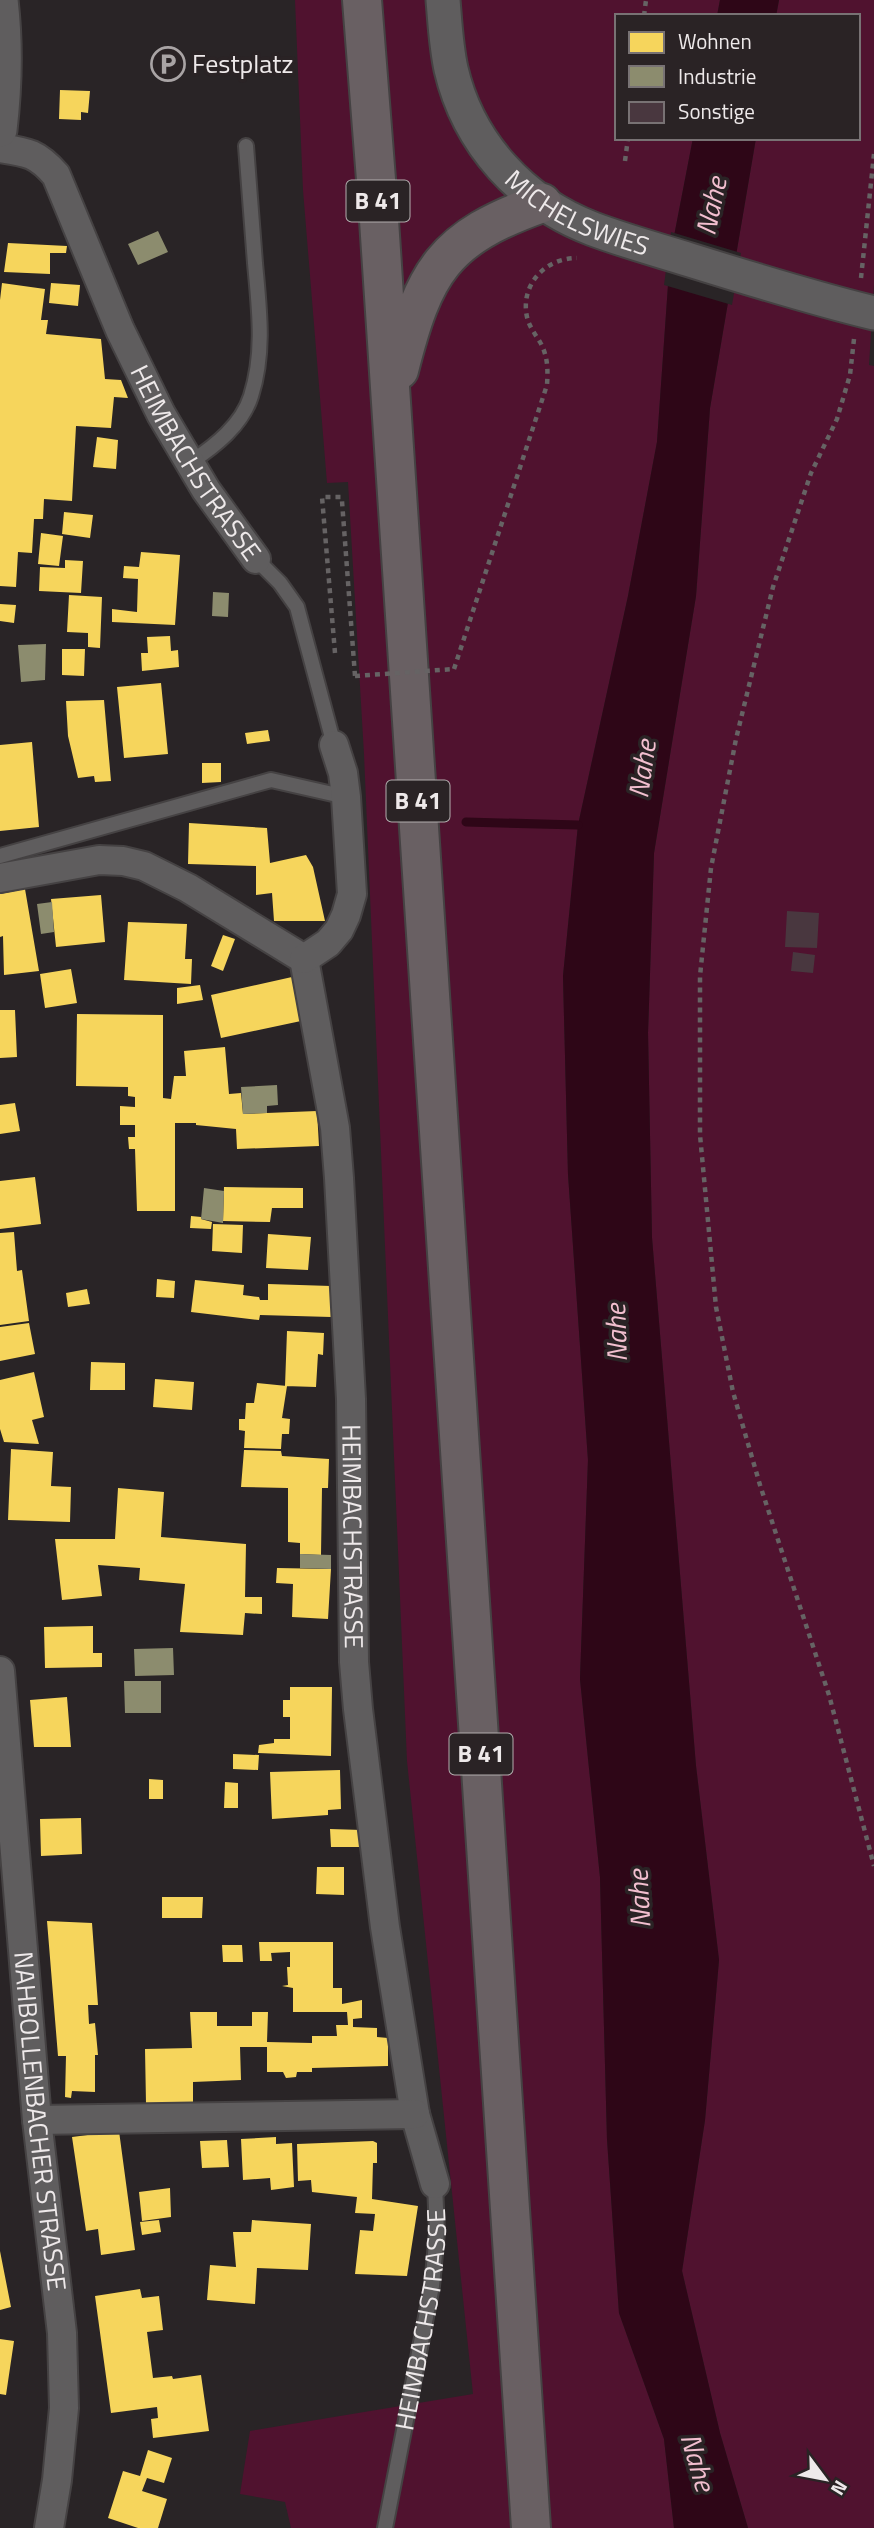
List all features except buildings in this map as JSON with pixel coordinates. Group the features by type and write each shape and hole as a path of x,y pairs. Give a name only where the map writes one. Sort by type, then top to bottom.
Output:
{"main road":[{"name":"B 41","path":"362,0 378,205 531,2528"},
{"path":"390,402 418,302 443,261 476,232 505,216 542,203"}],"street":[{"path":"0,130 4,98 1,0"},
{"name":"MICHELSWIES","path":"443,0 450,68 460,100 474,129 515,181 590,244 866,311"},
{"name":"HEIMBACHSTRASSE","path":"0,148 32,153 60,171 120,330 161,414 206,490 256,559"},
{"name":"HEIMBACHSTRASSE","path":"334,745 343,773 346,797 352,894 339,930 328,943 304,959 335,1128 339,1178 351,1399 354,1662 358,1709 385,1927 415,2113 435,2184"},
{"path":"0,878 99,860 123,861 144,866 188,888 304,959"},
{"name":"NAHBOLLENBACHER STRASSE","path":"0,1671 37,2120 62,2333 64,2408 49,2528"},
{"path":"37,2120 415,2113"}],"lane":[{"path":"191,462 213,447 235,424 251,398 260,360 261,328 246,146"},
{"name":"HEIMBACHSTRASSE","path":"256,559 280,583 297,607 334,745"},
{"path":"0,856 271,780 346,797"},
{"name":"HEIMBACHSTRASSE","path":"385,2528 432,2286 437,2232 435,2184"}],"path":[{"path":"625,161 628,140"},
{"path":"874,154 866,311 837,419 811,473 773,587 736,739 716,842 700,976 699,1135 716,1307 733,1392 760,1485 829,1695 874,1866"},
{"path":"342,501 355,676 454,669 547,385 548,370 541,344 527,320 528,292 541,271 590,244"}],"shaded area":[{"path":"295,0 720,0 717,14 615,14 615,140 693,140 670,257 657,442 628,596 578,825 563,976 568,1174 588,1460 580,1679 600,1877 607,2139 619,2313 664,2439 674,2528 291,2528 285,2502 240,2494 250,2431 473,2394 407,1761 364,754 348,482 327,483 303,190"},
{"path":"779,0 874,0 874,285 869,365 874,366 874,2528 748,2528 720,2433 682,2271 705,2120 719,1960 696,1766 652,1238 648,1033 654,853 696,596 710,408 756,140 860,140 860,14 776,14"}],"water":[{"path":"720,0 779,0 776,14 717,14"},
{"name":"Nahe","path":"693,140 756,140 710,408 696,596 654,853 648,1033 652,1238 696,1766 719,1960 705,2120 682,2271 720,2433 748,2528 674,2528 664,2439 619,2313 607,2139 600,1877 580,1679 588,1460 568,1174 563,976 578,825 628,596 657,442 670,257"}],"pier":[{"path":"671,232 741,253 732,305 664,285"}],"waterway":[{"path":"466,822 578,825"}],"place":[{"name":"Festplatz","path":"168,64"}]}
